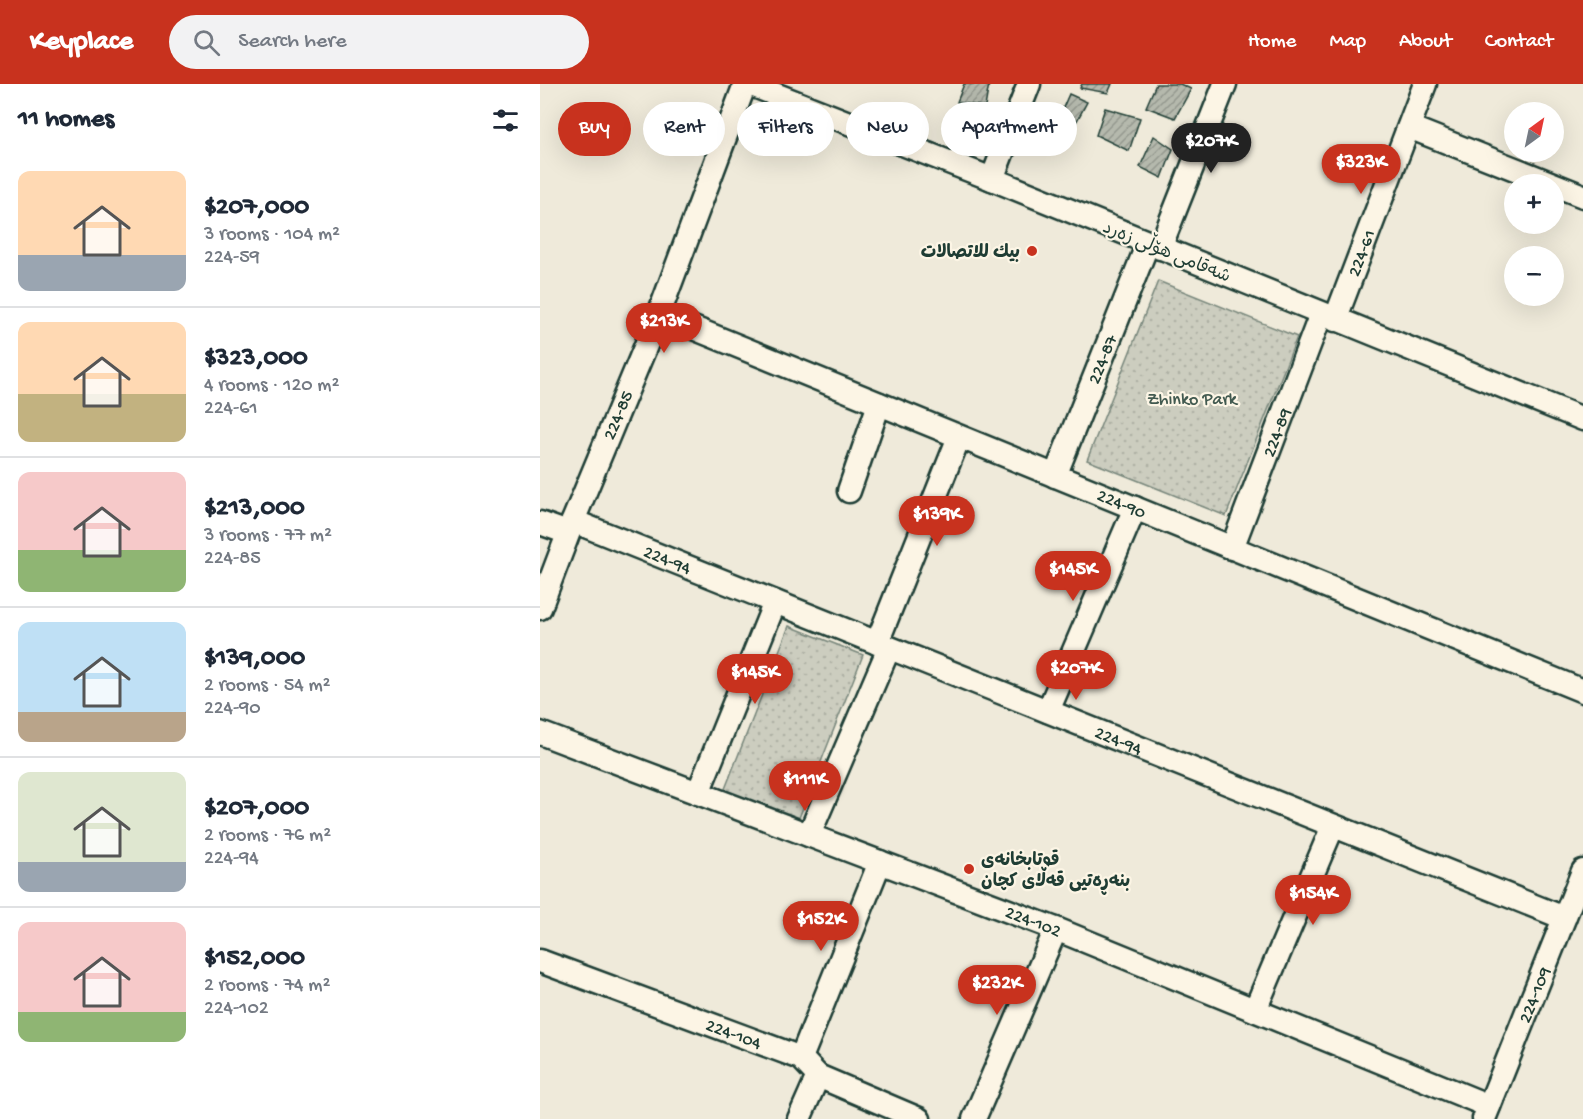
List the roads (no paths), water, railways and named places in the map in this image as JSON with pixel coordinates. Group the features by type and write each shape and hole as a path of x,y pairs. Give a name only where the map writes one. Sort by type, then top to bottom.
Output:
{"street":[{"name":"شەقامی هۆڵی زەرد","path":"747,84 992,179 1583,419"},
{"name":"224-85","path":"540,608 570,527 659,314 747,84"},
{"path":"992,179 1029,84"},
{"name":"224-87","path":"1056,476 1225,84"},
{"name":"224-61","path":"1328,317 1425,84"},
{"path":"1409,127 1583,194"},
{"name":"224-90","path":"659,314 1583,691"},
{"name":"224-89","path":"1232,548 1328,317"},
{"path":"849,491 879,404"},
{"path":"809,835 883,645 959,436"},
{"path":"1048,711 1135,508"},
{"name":"224-94","path":"540,523 570,527 775,602 1564,918"},
{"path":"698,793 775,602"},
{"name":"224-102","path":"540,733 1056,929 1255,1010 1486,1112"},
{"path":"1255,1010 1333,826"},
{"path":"801,1058 879,862"},
{"name":"224-109","path":"1486,1112 1583,871"},
{"path":"974,1119 1056,929"},
{"name":"224-104","path":"540,961 801,1058 818,1076 920,1119"},
{"path":"799,1119 818,1076"}],"place":[{"name":"بيك للاتصالات","path":"1032,251"},
{"name":"قوتابخانەی بنەڕەتیی قەڵای کچان","path":"969,869"}],"park label":[{"name":"Zhinko Park","path":"1192,398"}]}
